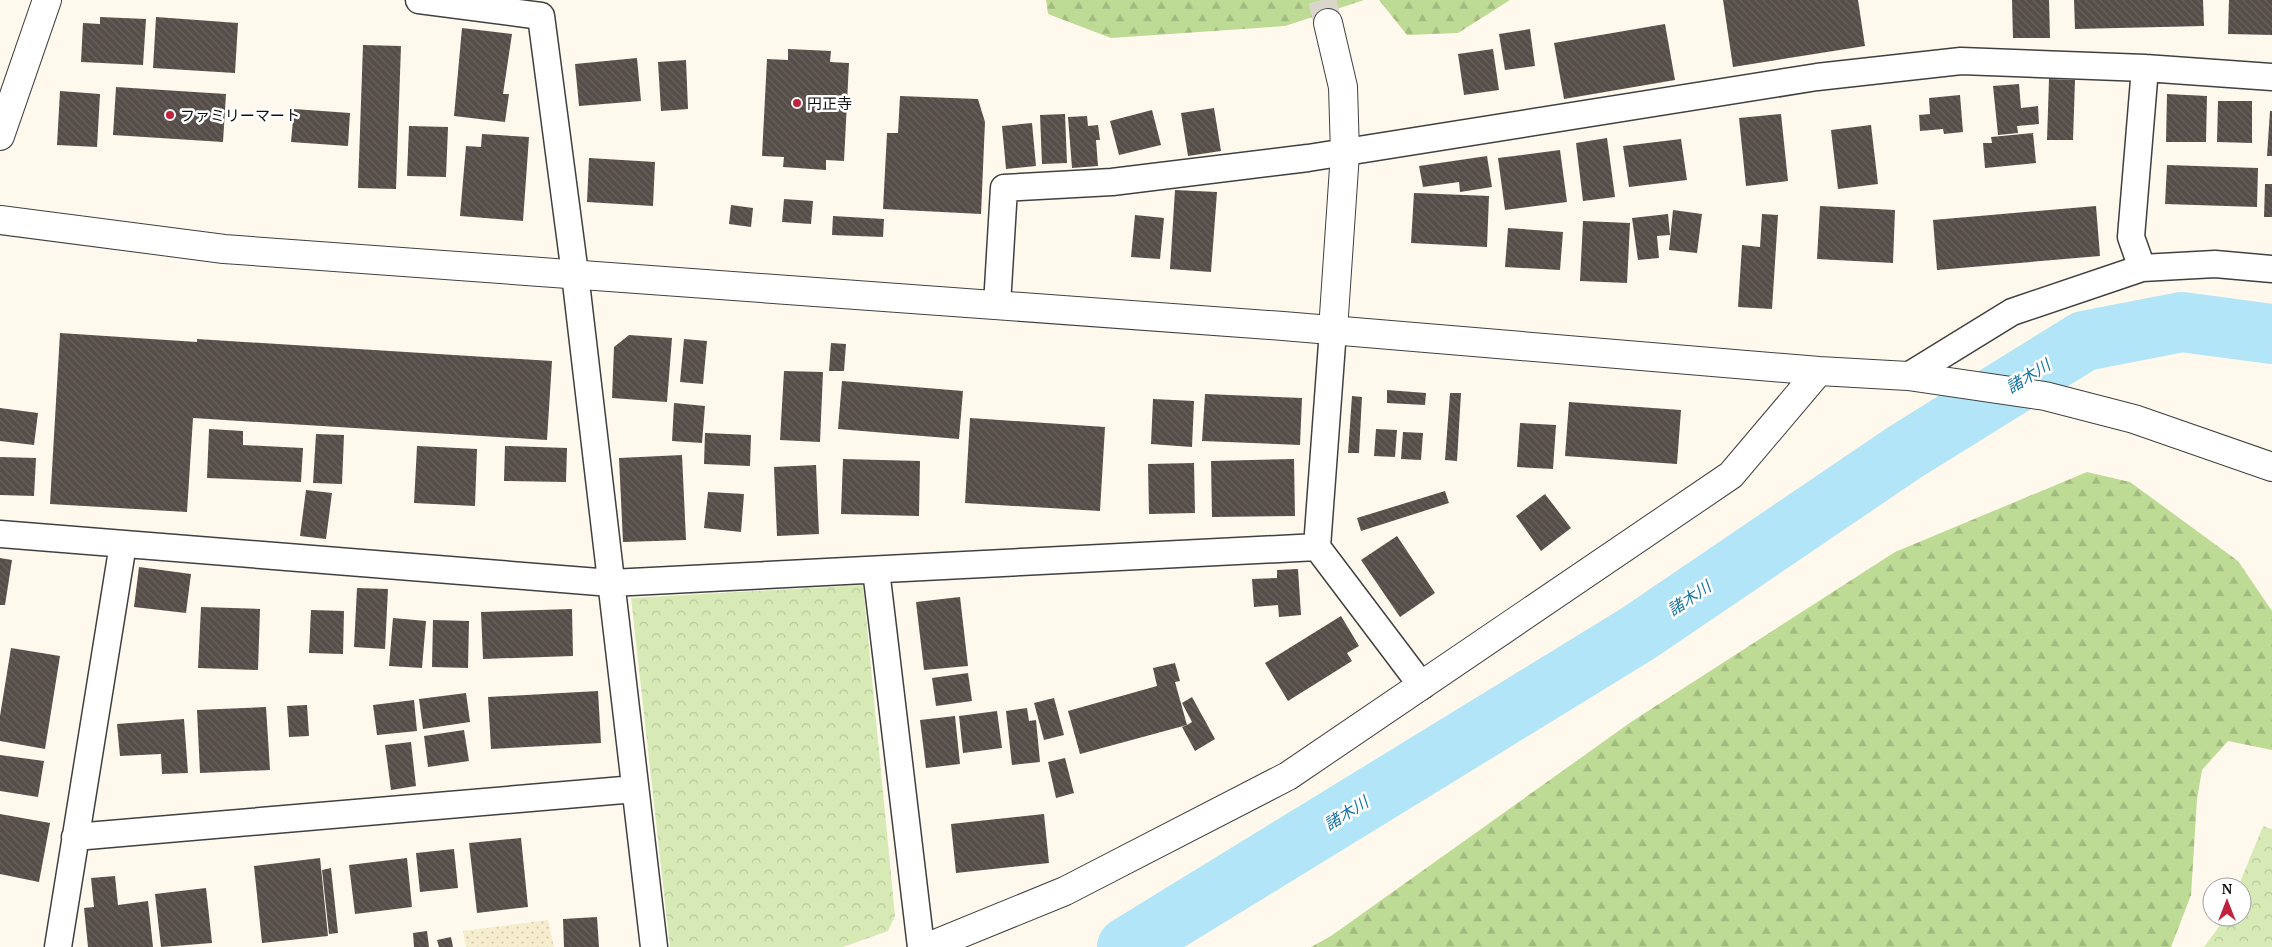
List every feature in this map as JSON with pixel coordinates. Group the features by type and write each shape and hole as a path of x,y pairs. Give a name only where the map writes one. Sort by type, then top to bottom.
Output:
{"street":[{"path":"0,136 47,0"},
{"path":"418,0 541,8 575,274 654,947"},
{"path":"1328,22 1343,87 1345,154 1317,547 1422,686"},
{"path":"997,305 1004,188 1112,182 1345,154 1817,76 1961,61 2146,68 2272,77"},
{"path":"2142,268 2131,237 2146,68"},
{"path":"0,220 224,249 1333,330 1819,371 1908,376 2045,396 2134,419 2272,468"},
{"path":"1908,376 2012,312 2142,268 2215,264 2272,269"},
{"path":"928,947 1065,891 1288,776 1731,475 1819,371"},
{"path":"0,534 611,583 1317,547"},
{"path":"58,947 123,544"},
{"path":"876,570 921,947"},
{"path":"75,837 635,789"}],"shaded area":[{"path":"548,920 554,947 466,947 463,931"}],"green space":[{"path":"1046,0 1364,0 1285,26 1111,38 1048,14"},
{"path":"1379,0 1510,0 1458,33 1407,35"},
{"path":"2087,472 2130,482 2238,561 2272,611 2272,750 2228,741 2202,770 2197,799 2191,895 2171,947 1311,947 1331,936 1631,722 1895,552"},
{"path":"863,585 895,916 888,931 843,947 670,947 631,598"},
{"path":"2263,826 2272,829 2272,947 2204,947 2219,927 2252,927 2252,877 2242,877"}],"building":[{"path":"1723,0 1858,0 1865,46 1733,67"},
{"path":"2012,0 2049,0 2050,38 2013,38"},
{"path":"2074,0 2203,0 2204,26 2075,29"},
{"path":"2229,0 2272,0 2272,35 2228,34"},
{"path":"100,17 146,19 143,65 81,62 83,23 100,24"},
{"path":"156,17 238,23 235,73 153,68"},
{"path":"1665,24 1675,80 1564,99 1554,43"},
{"path":"462,28 512,34 503,94 509,94 505,122 454,116"},
{"path":"1530,29 1535,66 1505,70 1499,34"},
{"path":"363,45 401,46 396,189 358,188"},
{"path":"788,49 831,51 830,62 849,63 844,161 826,160 826,170 783,167 784,157 762,156 767,59 788,60"},
{"path":"1493,49 1499,90 1464,95 1458,54"},
{"path":"637,58 641,101 579,106 575,64"},
{"path":"686,60 688,109 661,111 658,62"},
{"path":"2049,79 2075,80 2073,140 2047,140"},
{"path":"2019,84 2021,108 2038,106 2039,124 2017,126 2018,133 1998,135 1993,86"},
{"name":"ファミリーマート","path":"116,87 226,94 223,142 113,135"},
{"path":"60,91 100,94 97,147 57,145"},
{"path":"2167,94 2207,96 2206,142 2166,142"},
{"path":"1960,95 1963,132 1944,134 1943,129 1920,131 1919,115 1930,114 1929,98"},
{"path":"900,96 978,99 985,122 981,214 883,209 887,133 898,133"},
{"path":"2218,101 2252,101 2252,143 2217,142"},
{"path":"1214,108 1221,151 1188,156 1181,113"},
{"path":"294,109 350,113 348,146 291,142"},
{"path":"1152,110 1161,145 1119,155 1110,121"},
{"path":"2270,111 2272,111 2272,156 2267,156"},
{"path":"1065,114 1067,163 1042,164 1040,115"},
{"path":"1781,114 1788,181 1746,186 1739,118"},
{"path":"1087,116 1088,126 1098,125 1100,140 1096,140 1098,166 1072,168 1068,117"},
{"path":"1032,123 1036,166 1006,169 1002,126"},
{"path":"1871,125 1878,184 1838,189 1831,130"},
{"path":"409,126 448,127 446,177 407,176"},
{"path":"2033,133 2036,163 1985,168 1983,143 1992,143 1991,137"},
{"path":"482,134 529,137 523,221 460,216 466,146 481,147"},
{"path":"1607,138 1615,197 1583,201 1576,143"},
{"path":"1681,139 1687,180 1629,187 1623,146"},
{"path":"1560,150 1567,202 1505,210 1498,158"},
{"path":"1487,156 1492,187 1460,192 1459,182 1423,187 1419,166"},
{"path":"589,158 655,162 653,206 587,202"},
{"path":"2167,165 2258,168 2257,207 2165,204"},
{"path":"2265,184 2272,184 2272,217 2264,217"},
{"path":"1175,190 1217,192 1211,272 1170,269"},
{"path":"1414,193 1489,196 1487,247 1411,243"},
{"path":"784,199 813,201 811,224 782,222"},
{"path":"731,205 753,208 751,227 729,224"},
{"path":"1820,206 1895,210 1893,263 1817,259"},
{"path":"2096,206 2100,256 1937,270 1933,220"},
{"path":"1673,210 1702,214 1697,253 1669,250"},
{"path":"1668,214 1670,235 1657,236 1659,258 1638,260 1632,218"},
{"path":"1762,214 1778,215 1772,309 1738,307 1742,245 1760,247"},
{"path":"1135,215 1164,218 1160,259 1131,257"},
{"path":"833,216 884,219 883,237 832,235"},
{"path":"1583,221 1630,223 1627,283 1580,281"},
{"path":"1508,228 1563,232 1560,270 1505,267"},
{"path":"60,333 197,342 197,339 552,361 547,440 193,418 187,512 50,504"},
{"path":"629,335 672,338 667,402 612,398 614,347"},
{"path":"684,339 707,341 703,384 680,382"},
{"path":"831,343 846,344 844,371 829,371"},
{"path":"784,371 823,372 820,442 780,440"},
{"path":"842,381 963,391 959,439 838,429"},
{"path":"1387,390 1426,393 1425,405 1387,403"},
{"path":"1450,393 1461,393 1457,461 1445,460"},
{"path":"1205,394 1302,398 1300,445 1202,441"},
{"path":"1352,396 1362,397 1359,453 1348,453"},
{"path":"1153,399 1194,401 1192,447 1151,444"},
{"path":"1569,402 1681,410 1677,464 1565,456"},
{"path":"674,403 705,406 702,443 672,441"},
{"path":"0,408 38,413 34,445 0,441"},
{"path":"970,418 1105,427 1100,511 965,503"},
{"path":"1520,423 1556,425 1553,469 1517,467"},
{"path":"209,429 243,431 243,445 303,448 301,482 207,478"},
{"path":"1376,429 1397,430 1395,457 1374,456"},
{"path":"1403,432 1423,433 1421,460 1401,459"},
{"path":"705,433 751,435 750,466 704,464"},
{"path":"316,434 344,435 342,484 313,483"},
{"path":"417,446 477,449 475,506 414,503"},
{"path":"505,446 567,448 566,482 504,481"},
{"path":"682,455 686,540 623,542 619,458"},
{"path":"0,457 36,458 34,496 0,495"},
{"path":"843,459 920,461 919,516 841,514"},
{"path":"1294,459 1295,516 1212,517 1211,461"},
{"path":"1194,463 1195,513 1149,514 1148,464"},
{"path":"816,465 819,534 777,536 774,467"},
{"path":"306,490 332,493 326,539 300,536"},
{"path":"1445,491 1449,503 1361,531 1357,518"},
{"path":"708,492 744,494 741,532 704,528"},
{"path":"1545,494 1571,528 1541,551 1516,516"},
{"path":"1397,536 1435,593 1400,617 1361,560"},
{"path":"0,558 12,560 5,605 0,605"},
{"path":"139,567 191,574 186,613 134,607"},
{"path":"1298,569 1301,615 1279,617 1278,605 1254,607 1252,579 1277,578 1277,570"},
{"path":"357,588 388,589 385,649 354,647"},
{"path":"960,597 968,666 924,670 916,602"},
{"path":"201,607 260,609 258,670 198,668"},
{"path":"572,609 573,656 483,659 481,612"},
{"path":"311,610 344,611 343,654 309,653"},
{"path":"1341,616 1359,646 1347,653 1352,661 1288,701 1265,663"},
{"path":"393,618 426,621 422,668 389,666"},
{"path":"433,620 469,621 468,668 432,667"},
{"path":"11,648 60,656 45,749 0,741 0,716"},
{"path":"1175,663 1180,681 1175,682 1187,725 1080,754 1068,711 1157,686 1153,668"},
{"path":"968,673 972,701 936,706 932,678"},
{"path":"598,691 601,743 491,749 488,697"},
{"path":"466,693 470,722 423,729 419,699"},
{"path":"1192,697 1215,739 1195,751 1182,727 1192,722 1182,703"},
{"path":"1054,698 1064,735 1044,740 1034,703"},
{"path":"414,700 417,731 377,735 373,705"},
{"path":"307,705 309,736 289,737 287,706"},
{"path":"266,707 270,770 200,773 197,710"},
{"path":"1027,708 1029,721 1036,720 1040,762 1012,765 1006,711"},
{"path":"997,711 1002,748 963,753 959,716"},
{"path":"955,716 960,764 926,768 920,720"},
{"path":"184,719 188,773 162,774 161,754 120,756 117,724"},
{"path":"464,730 469,761 428,767 424,736"},
{"path":"411,742 416,786 391,790 385,745"},
{"path":"0,755 44,761 38,797 0,791"},
{"path":"1065,758 1074,793 1056,798 1048,762"},
{"path":"0,814 50,823 39,882 0,874"},
{"path":"1044,814 1049,863 956,873 951,824"},
{"path":"521,838 528,907 477,913 469,843"},
{"path":"454,849 458,888 420,892 416,853"},
{"path":"320,858 328,936 262,943 254,866"},
{"path":"407,858 412,907 355,914 349,865"},
{"path":"331,868 338,933 329,934 322,870"},
{"path":"115,876 118,905 148,901 153,947 88,947 84,908 94,907 91,878"},
{"path":"206,888 212,943 161,947 155,894"},
{"path":"597,917 599,947 564,947 563,919"},
{"path":"427,931 429,947 414,947 413,933"},
{"path":"451,937 453,947 439,947 437,940"}],"waterway":[{"name":"諸木川","path":"1127,947 1637,634 1905,452 2084,341 2182,322 2272,334"}],"tunnel":[{"path":"1322,0 1328,23"}],"place":[{"name":"円正寺","path":"797,103"},
{"name":"ファミリーマート","path":"170,115"}]}
